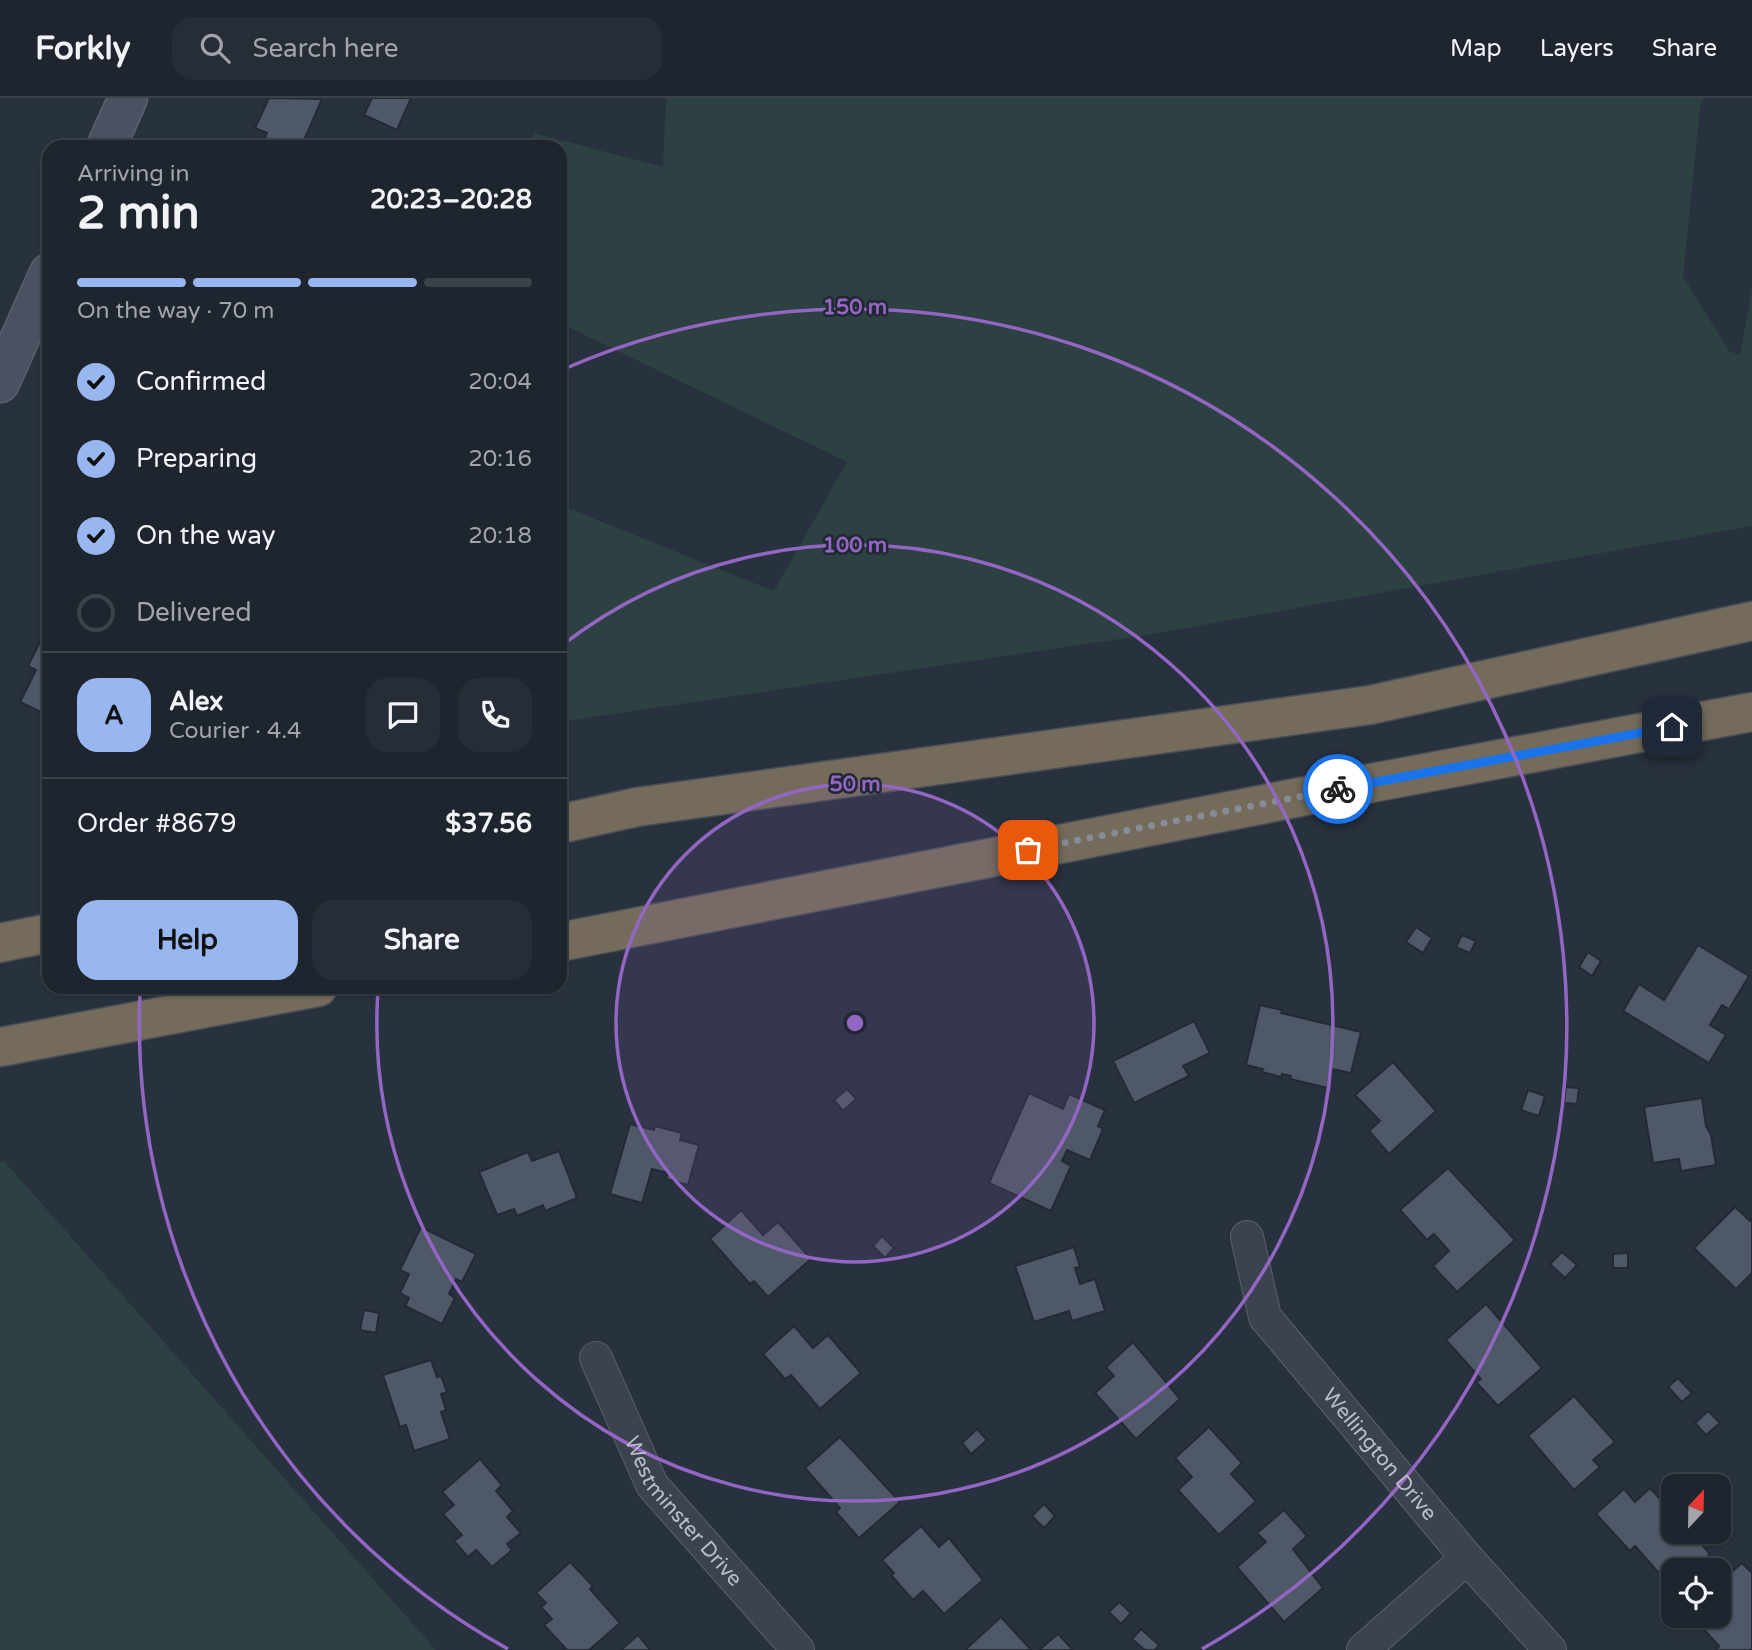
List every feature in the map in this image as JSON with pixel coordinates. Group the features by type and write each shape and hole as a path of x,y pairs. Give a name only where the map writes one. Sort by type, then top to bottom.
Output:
{"highway":[{"path":"567,822 638,807 1370,705 1752,621"},
{"path":"567,941 1390,779 1752,712"},
{"path":"0,943 42,934"},
{"path":"0,1046 280,994"}],"street":[{"path":"109,140 128,98"},
{"path":"0,383 42,289"},
{"name":"Wellington Drive","path":"1247,1237 1265,1317 1467,1558 1550,1650"},
{"name":"Westminster Drive","path":"596,1358 652,1485 798,1650"},
{"path":"1363,1650 1467,1558"}],"shaded area":[{"path":"666,98 1704,98 1700,108 1683,276 1729,351 1740,355 1752,289 1752,526 1147,635 567,721 567,508 774,591 847,462 567,326 567,142 663,167"},
{"path":"534,133 561,140 532,140"},
{"path":"4,1161 436,1650 0,1650 0,1162"}],"building":[{"path":"269,98 322,99 304,140 264,140 267,133 255,128"},
{"path":"372,98 411,98 397,130 364,115"},
{"path":"42,640 42,713 20,702 36,670 28,666"},
{"path":"1416,927 1432,938 1423,953 1406,942"},
{"path":"1462,935 1476,941 1470,953 1456,947"},
{"path":"1698,945 1749,976 1729,1009 1722,1005 1710,1025 1726,1035 1709,1063 1623,1011 1639,984 1664,1000"},
{"path":"1588,952 1601,961 1592,976 1579,967"},
{"path":"1260,1005 1282,1010 1281,1013 1361,1032 1351,1073 1332,1069 1328,1088 1290,1079 1291,1076 1282,1074 1281,1077 1262,1072 1263,1069 1246,1065"},
{"path":"1194,1021 1210,1053 1183,1066 1189,1076 1134,1103 1113,1061"},
{"path":"1393,1062 1436,1111 1389,1154 1369,1131 1380,1121 1355,1095"},
{"path":"1566,1087 1579,1088 1577,1104 1564,1103"},
{"path":"847,1089 856,1099 843,1111 834,1100"},
{"path":"1528,1090 1545,1096 1539,1116 1521,1110"},
{"path":"1029,1093 1063,1109 1069,1094 1105,1110 1098,1126 1103,1129 1090,1160 1067,1150 1062,1161 1071,1166 1051,1211 989,1183"},
{"path":"1702,1098 1716,1165 1681,1171 1679,1159 1653,1163 1644,1107"},
{"path":"630,1124 654,1130 655,1126 682,1133 680,1140 699,1145 688,1185 666,1179 668,1173 652,1169 642,1203 610,1194"},
{"path":"559,1151 577,1198 545,1211 543,1205 517,1216 514,1209 497,1215 479,1172 528,1152 532,1161"},
{"path":"1448,1168 1515,1240 1457,1292 1433,1266 1449,1251 1434,1234 1427,1240 1400,1210"},
{"path":"1735,1207 1752,1220 1752,1273 1736,1289 1694,1248"},
{"path":"741,1210 763,1235 778,1222 811,1259 768,1297 754,1281 750,1284 710,1239"},
{"path":"421,1227 476,1254 462,1282 456,1279 449,1294 455,1298 442,1324 405,1306 409,1298 400,1293 409,1274 400,1270"},
{"path":"882,1236 894,1248 885,1258 873,1246"},
{"path":"1074,1247 1080,1267 1075,1268 1080,1284 1095,1279 1105,1311 1072,1321 1069,1311 1034,1322 1015,1266"},
{"path":"1562,1252 1577,1265 1565,1278 1550,1264"},
{"path":"1628,1253 1628,1268 1613,1268 1613,1254"},
{"path":"1486,1304 1542,1368 1498,1406 1476,1382 1481,1379 1446,1340"},
{"path":"364,1310 379,1313 376,1333 360,1330"},
{"path":"794,1326 813,1348 828,1335 861,1373 820,1409 791,1375 785,1379 763,1354"},
{"path":"1133,1342 1180,1399 1136,1439 1095,1393 1114,1376 1106,1367"},
{"path":"431,1360 437,1377 441,1376 447,1392 441,1394 446,1410 441,1412 450,1439 414,1451 406,1425 400,1427 383,1375"},
{"path":"1678,1378 1692,1393 1682,1402 1668,1387"},
{"path":"1574,1396 1615,1442 1593,1460 1600,1467 1574,1490 1528,1436"},
{"path":"1708,1411 1720,1423 1706,1435 1695,1423"},
{"path":"1209,1427 1242,1463 1231,1474 1256,1501 1219,1535 1178,1490 1192,1477 1175,1458"},
{"path":"977,1429 987,1440 971,1454 962,1443"},
{"path":"840,1437 900,1502 859,1538 836,1512 840,1508 805,1468"},
{"path":"480,1459 502,1485 496,1491 513,1511 507,1517 521,1533 507,1544 512,1550 492,1567 476,1550 468,1557 454,1541 462,1535 443,1514 454,1505 442,1492"},
{"path":"1650,1488 1661,1500 1661,1544 1701,1544 1710,1554 1706,1558 1661,1558 1661,1576 1635,1546 1630,1551 1596,1514 1624,1489 1635,1502"},
{"path":"1044,1504 1055,1516 1044,1528 1032,1516"},
{"path":"1284,1510 1307,1536 1293,1549 1323,1588 1284,1622 1237,1567 1266,1542 1257,1533"},
{"path":"921,1526 939,1547 949,1538 983,1580 944,1614 923,1591 913,1600 882,1560"},
{"path":"570,1562 593,1586 590,1589 620,1623 589,1650 567,1650 544,1625 552,1619 541,1607 546,1603 536,1593"},
{"path":"1742,1563 1752,1573 1752,1650 1718,1650 1719,1646 1703,1628 1731,1628 1731,1573"},
{"path":"1119,1602 1131,1613 1121,1624 1109,1612"},
{"path":"1001,1617 1031,1650 966,1649"},
{"path":"1141,1629 1159,1645 1155,1650 1145,1650 1132,1639"},
{"path":"1058,1634 1073,1650 1039,1650"},
{"path":"638,1635 650,1650 621,1650"}],"way so far":[{"path":"1028,850 1338,789"}],"route":[{"path":"1338,789 1672,727"}]}
